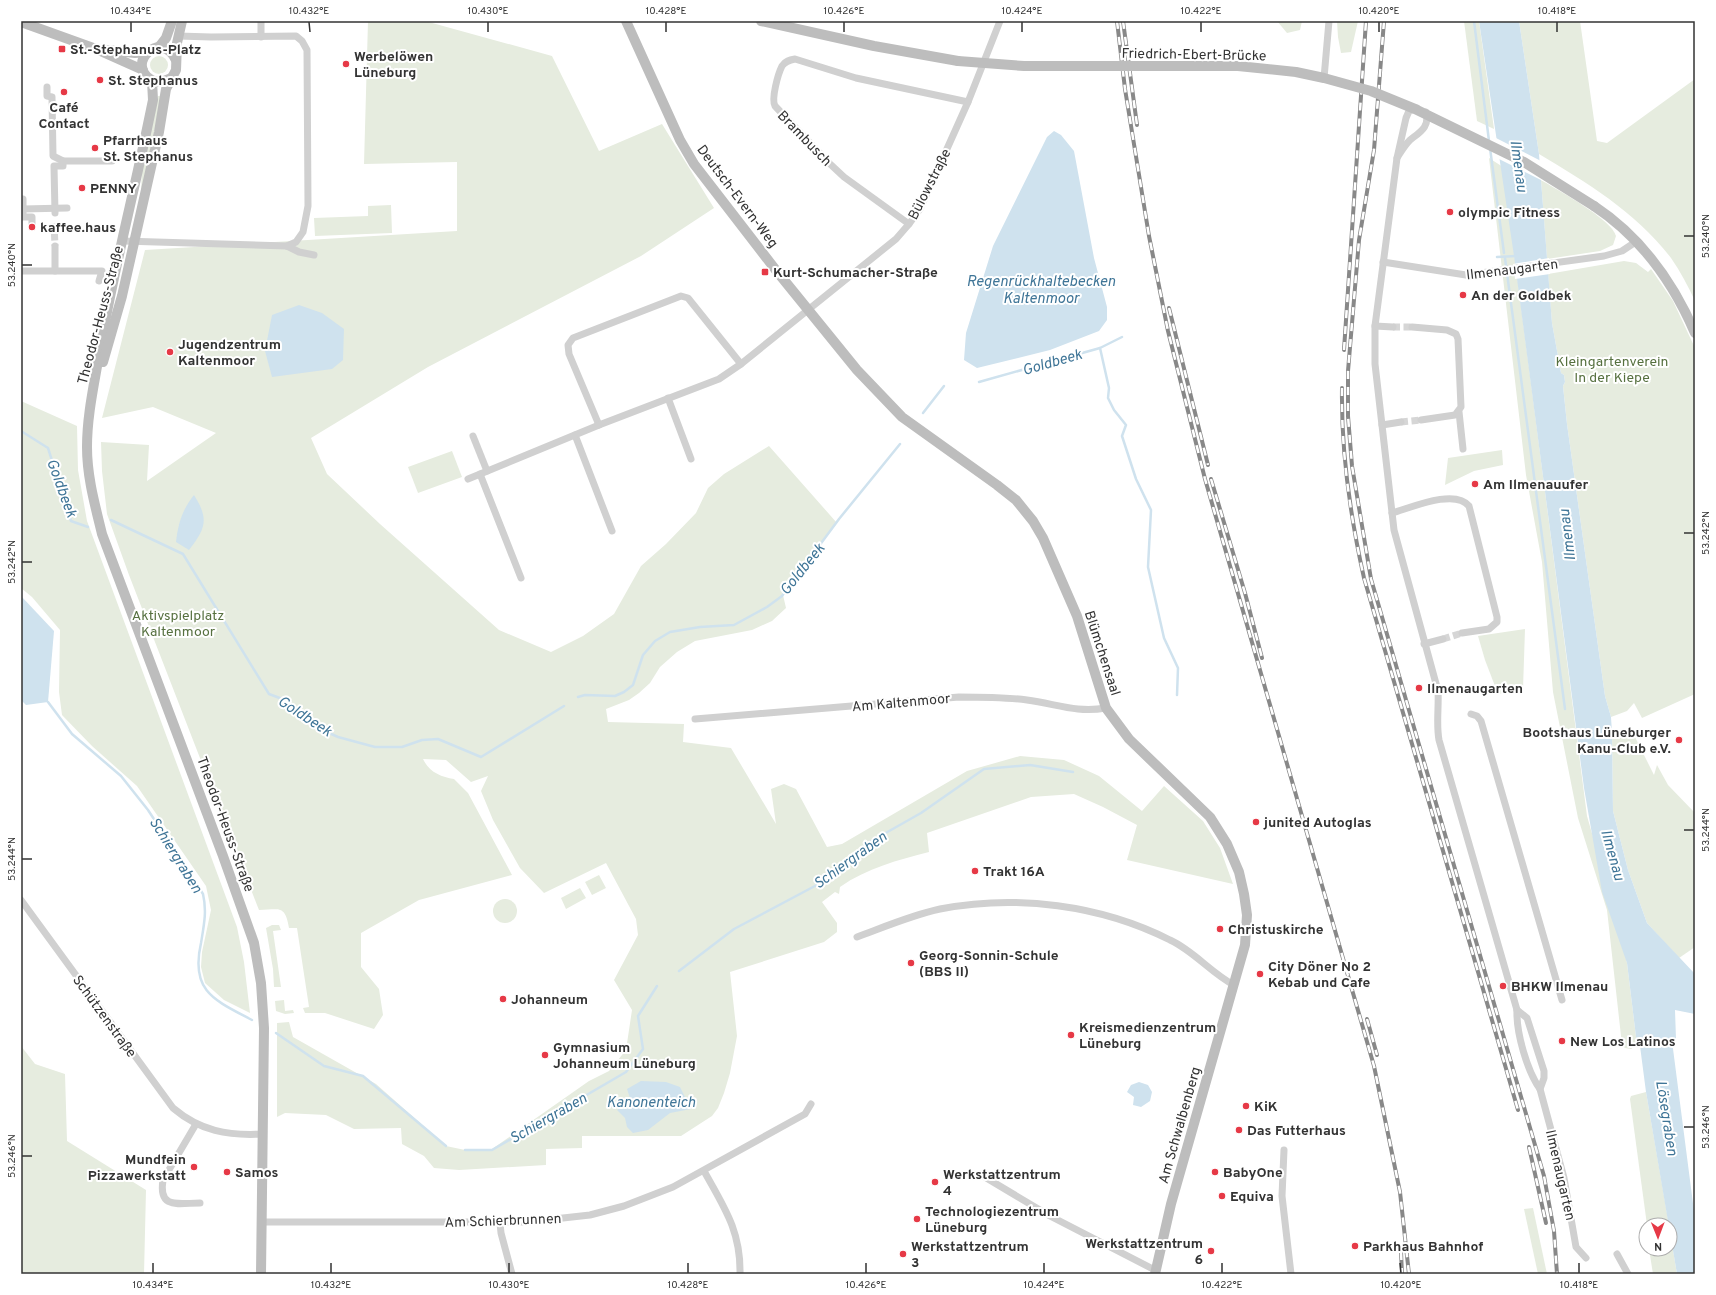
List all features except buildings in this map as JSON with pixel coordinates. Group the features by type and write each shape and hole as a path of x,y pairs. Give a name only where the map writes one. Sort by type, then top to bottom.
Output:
{"main road":[{"path":"28,21 55,34"},
{"path":"96,49 135,54 148,52 159,47 166,38 172,21"},
{"name":"Theodor-Heuss-Straße","path":"92,397 114,327 159,132 165,94 171,78 176,70 178,36 182,21"},
{"name":"Deutsch-Evern-Weg","path":"626,21 680,140 694,164 808,311 857,370"},
{"name":"Friedrich-Ebert-Brücke","path":"761,21 889,49 958,61 1024,66 1238,66 1281,70 1324,78 1371,91 1416,108 1524,162 1620,224 1652,256 1677,296 1695,333"},
{"path":"21,22 96,49 143,70"},
{"path":"159,47 170,51 176,60"},
{"path":"148,52 143,60 143,70 145,74 152,80 165,81 171,78"},
{"name":"Theodor-Heuss-Straße","path":"152,80 152,106 104,324 88,425 87,449 92,495 102,534 178,734 254,943 261,983 264,1028 261,1274"},
{"name":"Blümchensaal","path":"857,370 902,417 997,484 1016,500 1033,521 1043,538 1077,616 1106,708 1129,739 1210,817 1227,844 1239,872 1247,915 1245,945 1234,985"},
{"name":"Am Schwalbenberg","path":"1155,1272 1171,1204 1234,985"}],"street":[{"path":"261,21 261,37"},
{"name":"Bülowstraße","path":"808,311 896,239 920,209 968,102 1000,21"},
{"path":"1324,78 1329,21"},
{"path":"178,36 296,36 302,41 307,50 308,206 303,232 296,242 287,246"},
{"name":"Brambusch","path":"909,224 844,177 775,106 773,98 782,66 790,60 795,59 856,78 968,102"},
{"path":"47,87 47,96 52,97 53,156 63,161 112,160"},
{"path":"1383,262 1397,158 1406,118 1409,111 1415,108 1422,109 1426,112 1428,119 1426,126 1404,147 1397,158"},
{"path":"55,211 54,166 63,166 63,161"},
{"path":"21,199 23,199 23,217 32,217 32,224"},
{"path":"23,209 55,211 67,208"},
{"path":"123,241 287,246 299,252 314,255"},
{"name":"Ilmenaugarten","path":"1586,1258 1576,1247 1564,1178 1540,1089 1533,1079 1529,1067 1517,1022 1517,1010 1439,740 1438,691 1398,550 1392,513 1375,364 1375,326 1383,262 1459,275 1469,275 1604,256 1622,250 1637,241"},
{"path":"55,246 55,271"},
{"path":"21,271 102,271 98,280"},
{"path":"599,425 569,354 568,345 573,338 681,296 688,298 741,364"},
{"path":"468,479 599,425 719,379 741,364 808,311"},
{"path":"1375,326 1393,326"},
{"path":"1412,327 1447,330 1456,334 1458,339 1462,400 1459,412 1462,449"},
{"path":"668,398 690,459"},
{"path":"1421,420 1446,417 1459,412"},
{"path":"1382,425 1401,422"},
{"path":"575,435 612,531"},
{"path":"473,436 483,473 521,578"},
{"path":"1392,513 1434,500 1455,498 1465,500 1469,506 1497,622 1489,629 1462,633"},
{"path":"1424,644 1443,639"},
{"name":"Am Kaltenmoor","path":"695,719 958,697 994,697 1028,700 1077,710 1090,711 1106,708"},
{"path":"1471,714 1477,716 1480,721 1562,1000"},
{"name":"Schützenstraße","path":"21,900 173,1108 196,1124 212,1131 224,1133 262,1134"},
{"path":"857,936 904,919 940,909 989,904 1043,904 1109,917 1159,934 1187,950 1226,981 1234,985"},
{"name":"Ilmenaugarten","path":"1517,1010 1527,1018 1544,1071 1544,1078 1540,1089"},
{"name":"Am Schierbrunnen","path":"262,1222 500,1223 558,1220 612,1210 661,1192 704,1171 805,1114 809,1110 811,1104"},
{"path":"196,1124 163,1180 161,1189 162,1196 166,1201 173,1203 200,1203"},
{"path":"1284,1150 1282,1196 1292,1274"},
{"path":"704,1171 734,1228 739,1245 740,1274"},
{"path":"983,1176 1050,1216 1155,1272"},
{"path":"500,1223 501,1233 512,1274"},
{"path":"1617,1254 1628,1274"}],"green space":[{"name":"Aktivspielplatz Kaltenmoor","path":"368,21 425,21 552,56 599,151 662,124 714,208 641,256 428,367 311,438 327,474 380,524 499,630 551,652 583,636 614,614 641,566 666,544 696,513 708,488 724,474 769,446 837,523 783,595 786,608 772,621 752,630 695,641 677,652 660,667 650,683 639,693 629,700 606,709 608,722 684,724 683,742 731,748 776,824 771,789 784,784 796,789 827,847 842,844 967,771 1020,756 1064,760 1099,776 1142,811 1164,786 1203,821 1220,848 1233,884 1127,860 1137,825 1074,794 1031,797 927,833 929,852 872,870 850,880 840,887 839,894 835,892 822,902 837,923 837,932 824,942 730,972 737,1036 730,1073 718,1108 712,1116 681,1136 582,1136 582,1148 546,1149 546,1165 459,1170 434,1168 424,1156 402,1144 401,1128 354,1129 326,1115 285,1113 277,1117 277,1023 289,1022 293,1037 376,1084 446,1146 465,1150 492,1149 589,1081 609,1071 626,1050 632,1010 614,980 638,935 636,919 606,863 544,893 520,868 493,820 481,791 488,776 471,782 446,760 423,759 432,771 454,779 468,793 512,875 419,900 361,933 361,967 379,989 383,1015 374,1029 325,1013 305,1013 303,1008 309,1007 297,928 289,928 285,915 280,910 259,910 129,575 107,514 102,471 101,442 149,445 147,481 216,433 153,407 102,418 145,250 457,231 457,162 364,164"},
{"path":"1277,21 1302,21 1300,30 1287,33"},
{"path":"1337,21 1358,21 1351,52 1341,53"},
{"path":"1464,21 1479,21 1494,129 1477,121"},
{"path":"1519,21 1580,21 1597,141 1607,143 1695,79 1695,301 1678,268 1671,258 1643,227 1592,187 1539,154"},
{"path":"155,56 163,56 168,61 166,72 163,74 155,74 150,69 150,61"},
{"path":"158,96 162,96 141,194 142,165"},
{"path":"1489,158 1503,167 1587,816 1619,928 1627,963 1637,1045 1631,1049 1625,1048 1622,1045 1607,910 1578,818 1553,692 1542,562 1526,475"},
{"path":"1541,180 1583,205 1613,229 1616,236 1613,245 1600,251 1547,259"},
{"path":"391,205 392,233 315,236 314,218 368,216 368,206"},
{"name":"Kleingartenverein In der Kiepe","path":"1624,261 1636,263 1648,272 1651,269 1673,301 1695,348 1695,694 1642,718 1634,703 1627,711 1611,717 1605,696 1567,424 1563,386 1565,382 1564,375 1561,373 1552,323 1548,274"},
{"path":"21,401 77,426 78,470 87,521 237,927 244,962 250,1013 224,1000 205,983 201,967 202,952 211,910 206,886 137,786 92,746 62,715 59,692 60,630 32,597 21,588"},
{"path":"1502,450 1503,465 1474,471 1445,485 1448,458"},
{"path":"452,451 462,477 418,493 408,467"},
{"path":"1525,629 1523,689 1498,694 1485,660 1478,636"},
{"path":"1629,729 1632,731 1654,775 1657,765 1668,785 1695,813 1695,947 1679,958 1647,923 1628,870 1613,811 1612,733"},
{"path":"599,875 606,888 592,895 585,882"},
{"path":"580,888 586,898 566,909 561,898"},
{"path":"505,899 514,902 517,911 514,920 505,923 496,920 493,911 496,902"},
{"path":"272,925 279,925 281,930 273,931 281,987 274,987 273,969 266,928"},
{"path":"284,1000 285,1011 293,1010 294,1013 285,1014 276,1011 275,1001"},
{"path":"21,1046 35,1064 65,1074 67,1141 146,1190 144,1274 21,1274"},
{"path":"1646,1092 1668,1217 1646,1217 1630,1099 1631,1096"},
{"path":"1533,1208 1547,1274 1538,1274 1524,1209"},
{"path":"1650,1257 1674,1257 1677,1274 1653,1274"}],"water":[{"path":"1479,21 1519,21 1539,154 1552,323 1561,373 1564,375 1565,382 1563,386 1567,424 1605,696 1611,717 1613,811 1628,870 1647,923 1695,974 1695,1014 1675,1010 1676,1039 1672,1041 1695,1219 1695,1274 1677,1274 1674,1257 1678,1257 1678,1217 1667,1217 1646,1092 1640,1046 1637,1045 1627,963 1602,892 1584,788 1514,256"},
{"name":"Regenrückhaltebecken Kaltenmoor","path":"1054,131 1061,135 1074,151 1094,258 1107,307 1107,320 1099,331 1050,350 977,368 964,360 966,333 993,246 1047,137"},
{"path":"299,305 322,313 344,329 343,360 332,369 272,377 265,351 272,315"},
{"path":"194,495 202,511 204,523 199,536 189,550 176,542 181,517 186,506"},
{"path":"21,596 54,631 48,702 26,705 21,700"},
{"name":"Kanonenteich","path":"641,1081 666,1082 680,1087 691,1109 670,1113 648,1130 633,1133 627,1127 625,1118 617,1110 631,1101 627,1089"},
{"path":"1139,1082 1148,1085 1152,1092 1150,1101 1141,1107 1133,1105 1134,1097 1127,1092 1131,1085"}],"pier":[{"path":"1494,137 1541,161 1543,181 1497,158"},
{"path":"1549,258 1550,274 1515,279 1513,264"}],"waterway":[{"path":"1474,21 1489,141"},
{"path":"1490,148 1504,253"},
{"name":"Goldbeek","path":"1497,257 1516,256"},
{"path":"1505,258 1565,709"},
{"name":"Goldbeek","path":"979,382 1100,348 1122,337"},
{"name":"Schiergraben","path":"1100,348 1109,388 1108,398 1114,410 1126,425 1122,436 1136,479 1151,510 1148,567 1164,638 1178,668 1177,695"},
{"name":"Goldbeek","path":"923,413 944,386"},
{"name":"Goldbeek","path":"21,431 48,448 71,521 88,527"},
{"name":"Goldbeek","path":"578,697 585,695 615,696 624,692 633,685 643,655 655,641 670,632 700,627 734,625 767,607 782,596 839,519 900,444"},
{"name":"Goldbeek","path":"111,520 183,554 269,694 285,700 297,713 316,727 338,737 375,747 402,747 422,740 438,739 481,757 564,706"},
{"name":"Schiergraben","path":"48,702 72,734 121,776 148,810 203,894 205,918 198,959 202,983 216,1000 252,1020"},
{"name":"Schiergraben","path":"679,971 734,929 830,878 868,843 921,813 984,769 1030,765 1073,772"},
{"name":"Schiergraben","path":"465,1150 492,1150 626,1072 643,1049 638,1016 657,986"},
{"name":"Schiergraben","path":"276,1033 324,1066 363,1076 446,1146"}],"tunnel":[{"path":"54,223 55,246"},
{"path":"1393,327 1412,327"},
{"path":"1401,422 1421,420"},
{"path":"1443,639 1462,633"}],"railway":[{"path":"1117,21 1125,89 1149,236 1168,331 1205,479 1374,1066 1400,1192 1409,1274"},
{"path":"1123,21 1137,125"},
{"path":"1344,350 1366,21"},
{"path":"1384,21 1374,150 1359,240 1348,371 1348,416 1352,466 1371,579 1544,1176 1554,1231 1557,1274"},
{"path":"1169,308 1208,465"},
{"path":"1342,388 1343,436 1347,483 1364,578 1518,1110"},
{"path":"1211,479 1245,593 1262,658"},
{"path":"1367,1019 1377,1055"},
{"path":"1529,1147 1546,1223"},
{"path":"1401,1252 1402,1274"}],"place":[{"name":"St.-Stephanus-Platz","path":"62,49"},
{"name":"Werbelöwen Lüneburg","path":"346,64"},
{"name":"St. Stephanus","path":"100,80"},
{"name":"Café Contact","path":"64,92"},
{"name":"Pfarrhaus St. Stephanus","path":"95,148"},
{"name":"PENNY","path":"82,188"},
{"name":"olympic Fitness","path":"1450,212"},
{"name":"kaffee.haus","path":"32,227"},
{"name":"Kurt-Schumacher-Straße","path":"765,272"},
{"name":"An der Goldbek","path":"1463,295"},
{"name":"Jugendzentrum Kaltenmoor","path":"170,352"},
{"name":"Am Ilmenauufer","path":"1475,484"},
{"name":"Ilmenaugarten","path":"1419,688"},
{"name":"Bootshaus Lüneburger Kanu-Club e.V.","path":"1679,740"},
{"name":"junited Autoglas","path":"1256,822"},
{"name":"Trakt 16A","path":"975,871"},
{"name":"Christuskirche","path":"1220,929"},
{"name":"Georg-Sonnin-Schule (BBS II)","path":"911,963"},
{"name":"City Döner No 2 Kebab und Cafe","path":"1260,974"},
{"name":"BHKW Ilmenau","path":"1503,986"},
{"name":"Johanneum","path":"503,999"},
{"name":"Kreismedienzentrum Lüneburg","path":"1071,1035"},
{"name":"New Los Latinos","path":"1562,1041"},
{"name":"Gymnasium Johanneum Lüneburg","path":"545,1055"},
{"name":"KiK","path":"1246,1106"},
{"name":"Das Futterhaus","path":"1239,1130"},
{"name":"Mundfein Pizzawerkstatt","path":"194,1167"},
{"name":"Samos","path":"227,1172"},
{"name":"BabyOne","path":"1215,1172"},
{"name":"Werkstattzentrum 4","path":"935,1182"},
{"name":"Equiva","path":"1222,1196"},
{"name":"Technologiezentrum Lüneburg","path":"917,1219"},
{"name":"Parkhaus Bahnhof","path":"1355,1246"},
{"name":"Werkstattzentrum 6","path":"1211,1251"},
{"name":"Werkstattzentrum 3","path":"903,1254"}],"water label":[{"name":"Ilmenau","path":"1519,166"},
{"name":"Ilmenau","path":"1567,535"},
{"name":"Ilmenau","path":"1613,855"},
{"name":"Lösegraben","path":"1667,1118"}]}
